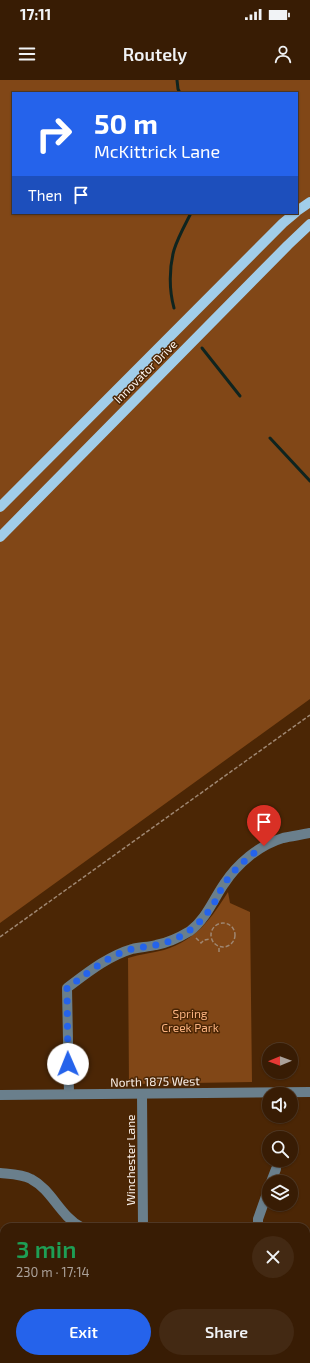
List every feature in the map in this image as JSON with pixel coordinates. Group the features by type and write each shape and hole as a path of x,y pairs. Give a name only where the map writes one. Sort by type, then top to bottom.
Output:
{"main road":[{"name":"Innovator Drive","path":"298,211 310,202"},
{"name":"Innovator Drive","path":"0,507 279,227 294,214"},
{"name":"Innovator Drive","path":"0,536 292,240 310,224"}],"street":[{"path":"69,1094 67,988 100,964 117,955 132,949 158,945 175,939 190,930 203,918 214,903 224,884 250,855 264,846 283,838 310,833"},
{"name":"North 1875 West","path":"0,1095 310,1092"},
{"name":"Winchester Lane","path":"142,1094 143,1223"},
{"path":"274,1175 276,1169"},
{"path":"0,1173 17,1174 31,1179 44,1188 66,1214 76,1223"},
{"path":"258,1223 262,1208"}],"path":[{"path":"0,937 310,715"},
{"path":"210,923 214,927"},
{"path":"220,924 228,924 231,926 235,934 233,942 227,947 219,947 213,943 211,939 211,931 214,927 220,924"},
{"path":"195,937 200,943 204,940 211,939"},
{"path":"219,947 219,952"}],"green space":[{"path":"0,80 310,80 310,699 0,923"},
{"name":"Spring Creek Park","path":"228,892 230,903 250,912 252,1082 129,1084 128,958 164,950 185,941 209,920"}],"waterway":[{"path":"177,80 180,92"},
{"path":"174,308 170,286 172,257 178,240 191,214"},
{"path":"202,348 240,396"},
{"path":"270,438 310,481"}],"route":[{"path":"68,1064 67,988 100,964 117,955 132,949 158,945 175,939 190,930 203,918 214,903 224,884 237,868 250,855 264,846"}]}
